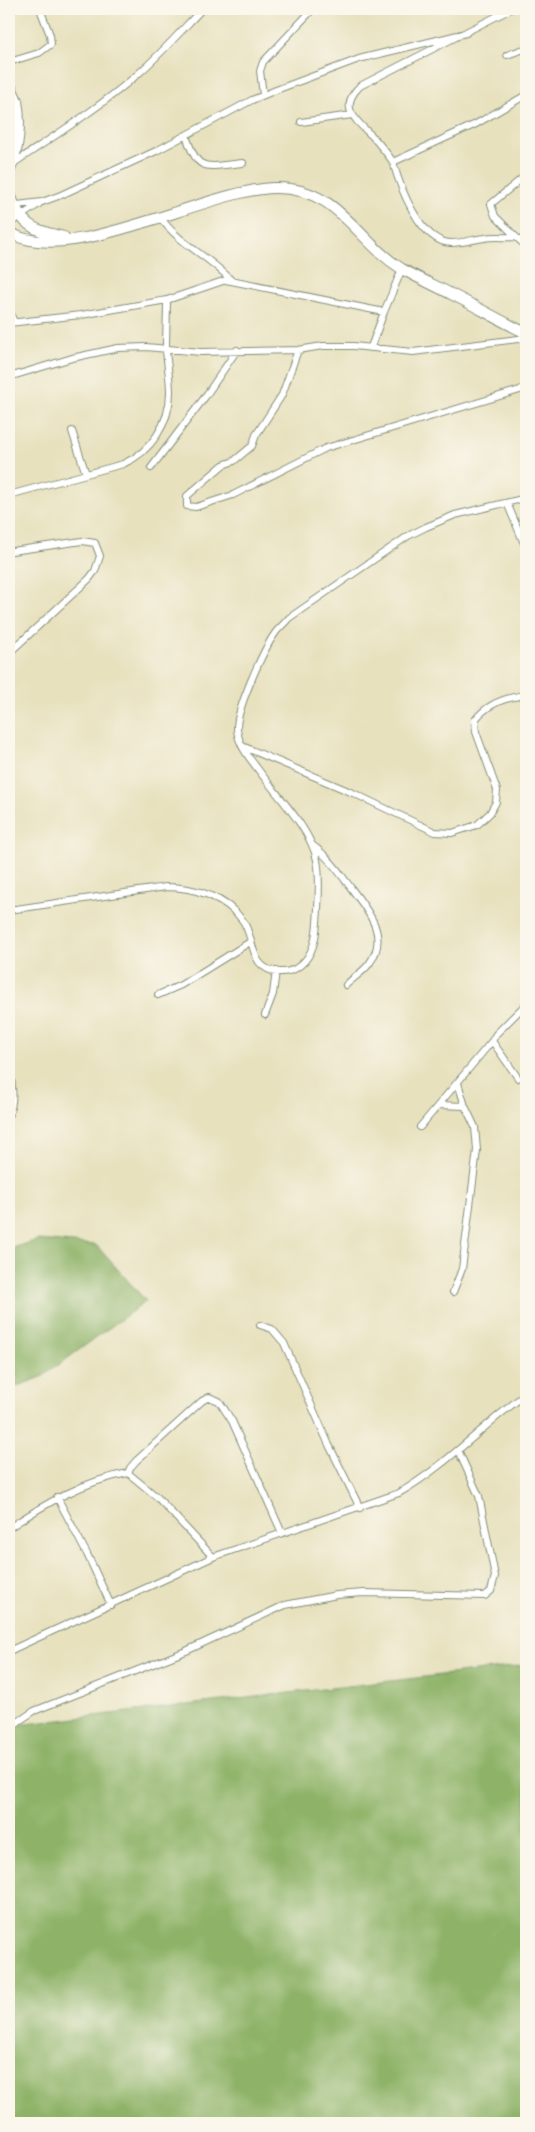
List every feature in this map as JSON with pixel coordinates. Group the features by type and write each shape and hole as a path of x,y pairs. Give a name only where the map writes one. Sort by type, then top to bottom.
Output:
{"main road":[{"path":"9,83 16,100 17,146 11,167"},
{"path":"9,232 18,238 42,242 75,239 110,232 246,191 276,188 302,191 322,199 343,214 382,253 402,269 526,333"},
{"path":"9,192 11,206 30,226 44,233 75,239"}],"street":[{"path":"9,62 39,52 51,44 50,35 40,9"},
{"path":"11,167 119,90 157,56 202,9"},
{"path":"262,96 260,79 263,62 313,9"},
{"path":"511,9 360,86 354,92 349,108 352,115 382,147 393,162 407,200 424,227 433,236 450,243 487,237 516,237"},
{"path":"9,224 42,202 104,176 262,96 360,60 466,33"},
{"path":"507,55 526,50"},
{"path":"393,162 476,124 526,95"},
{"path":"9,113 16,100"},
{"path":"301,122 352,115"},
{"path":"186,135 192,155 198,163 206,166 243,163"},
{"path":"526,175 490,204 495,216 526,246"},
{"path":"11,206 42,202"},
{"path":"160,217 178,238 222,270 231,280"},
{"path":"371,347 402,269"},
{"path":"9,310 11,322 80,315 167,300 223,280 231,280 384,312"},
{"path":"9,495 134,460 151,445 160,430 169,405 170,389 166,348 167,300"},
{"path":"9,376 72,358 118,348 166,348 201,352 298,350 329,346 428,351 526,338"},
{"path":"151,468 206,397 237,350"},
{"path":"298,350 282,395 258,432 252,446 223,466 187,496 187,506 196,507 233,495 326,448 520,390 526,386"},
{"path":"72,431 86,474"},
{"path":"9,910 166,887 190,888 208,895 236,914 243,922 258,962 264,967 276,971 292,971 304,963 314,945 319,898 317,860 302,827 242,746 237,730 243,702 273,638 289,618 303,607 417,531 441,519 526,498"},
{"path":"507,504 526,548"},
{"path":"9,654 89,579 96,571 100,556 98,547 89,541 46,545 12,551"},
{"path":"242,746 353,792 435,832 452,833 477,825 490,813 496,802 497,790 476,732 475,720 495,703 526,695"},
{"path":"312,846 327,856 376,925 378,940 375,952 368,964 346,985"},
{"path":"158,995 181,984 250,942"},
{"path":"266,1015 274,994 276,971"},
{"path":"420,1127 458,1083 496,1034 526,1004"},
{"path":"492,1041 518,1078"},
{"path":"9,1067 12,1100 9,1114"},
{"path":"453,1292 462,1269 477,1150 475,1127 465,1106 458,1083"},
{"path":"439,1105 465,1106"},
{"path":"260,1324 272,1330 284,1343 329,1445 360,1508"},
{"path":"9,1650 213,1557 399,1493 416,1484 526,1394"},
{"path":"128,1473 132,1464 202,1401 213,1397 220,1402 232,1421 282,1533"},
{"path":"9,1728 34,1712 186,1651 285,1604 337,1595 364,1593 485,1596 491,1591 495,1576 479,1496 458,1450"},
{"path":"9,1528 57,1497 104,1478 128,1473"},
{"path":"128,1473 166,1506 213,1557"},
{"path":"57,1497 111,1605"}],"green space":[{"path":"38,1240 96,1245 146,1301 42,1377 9,1389 9,1249"},
{"path":"526,1665 526,2123 9,2123 9,1726"}]}
